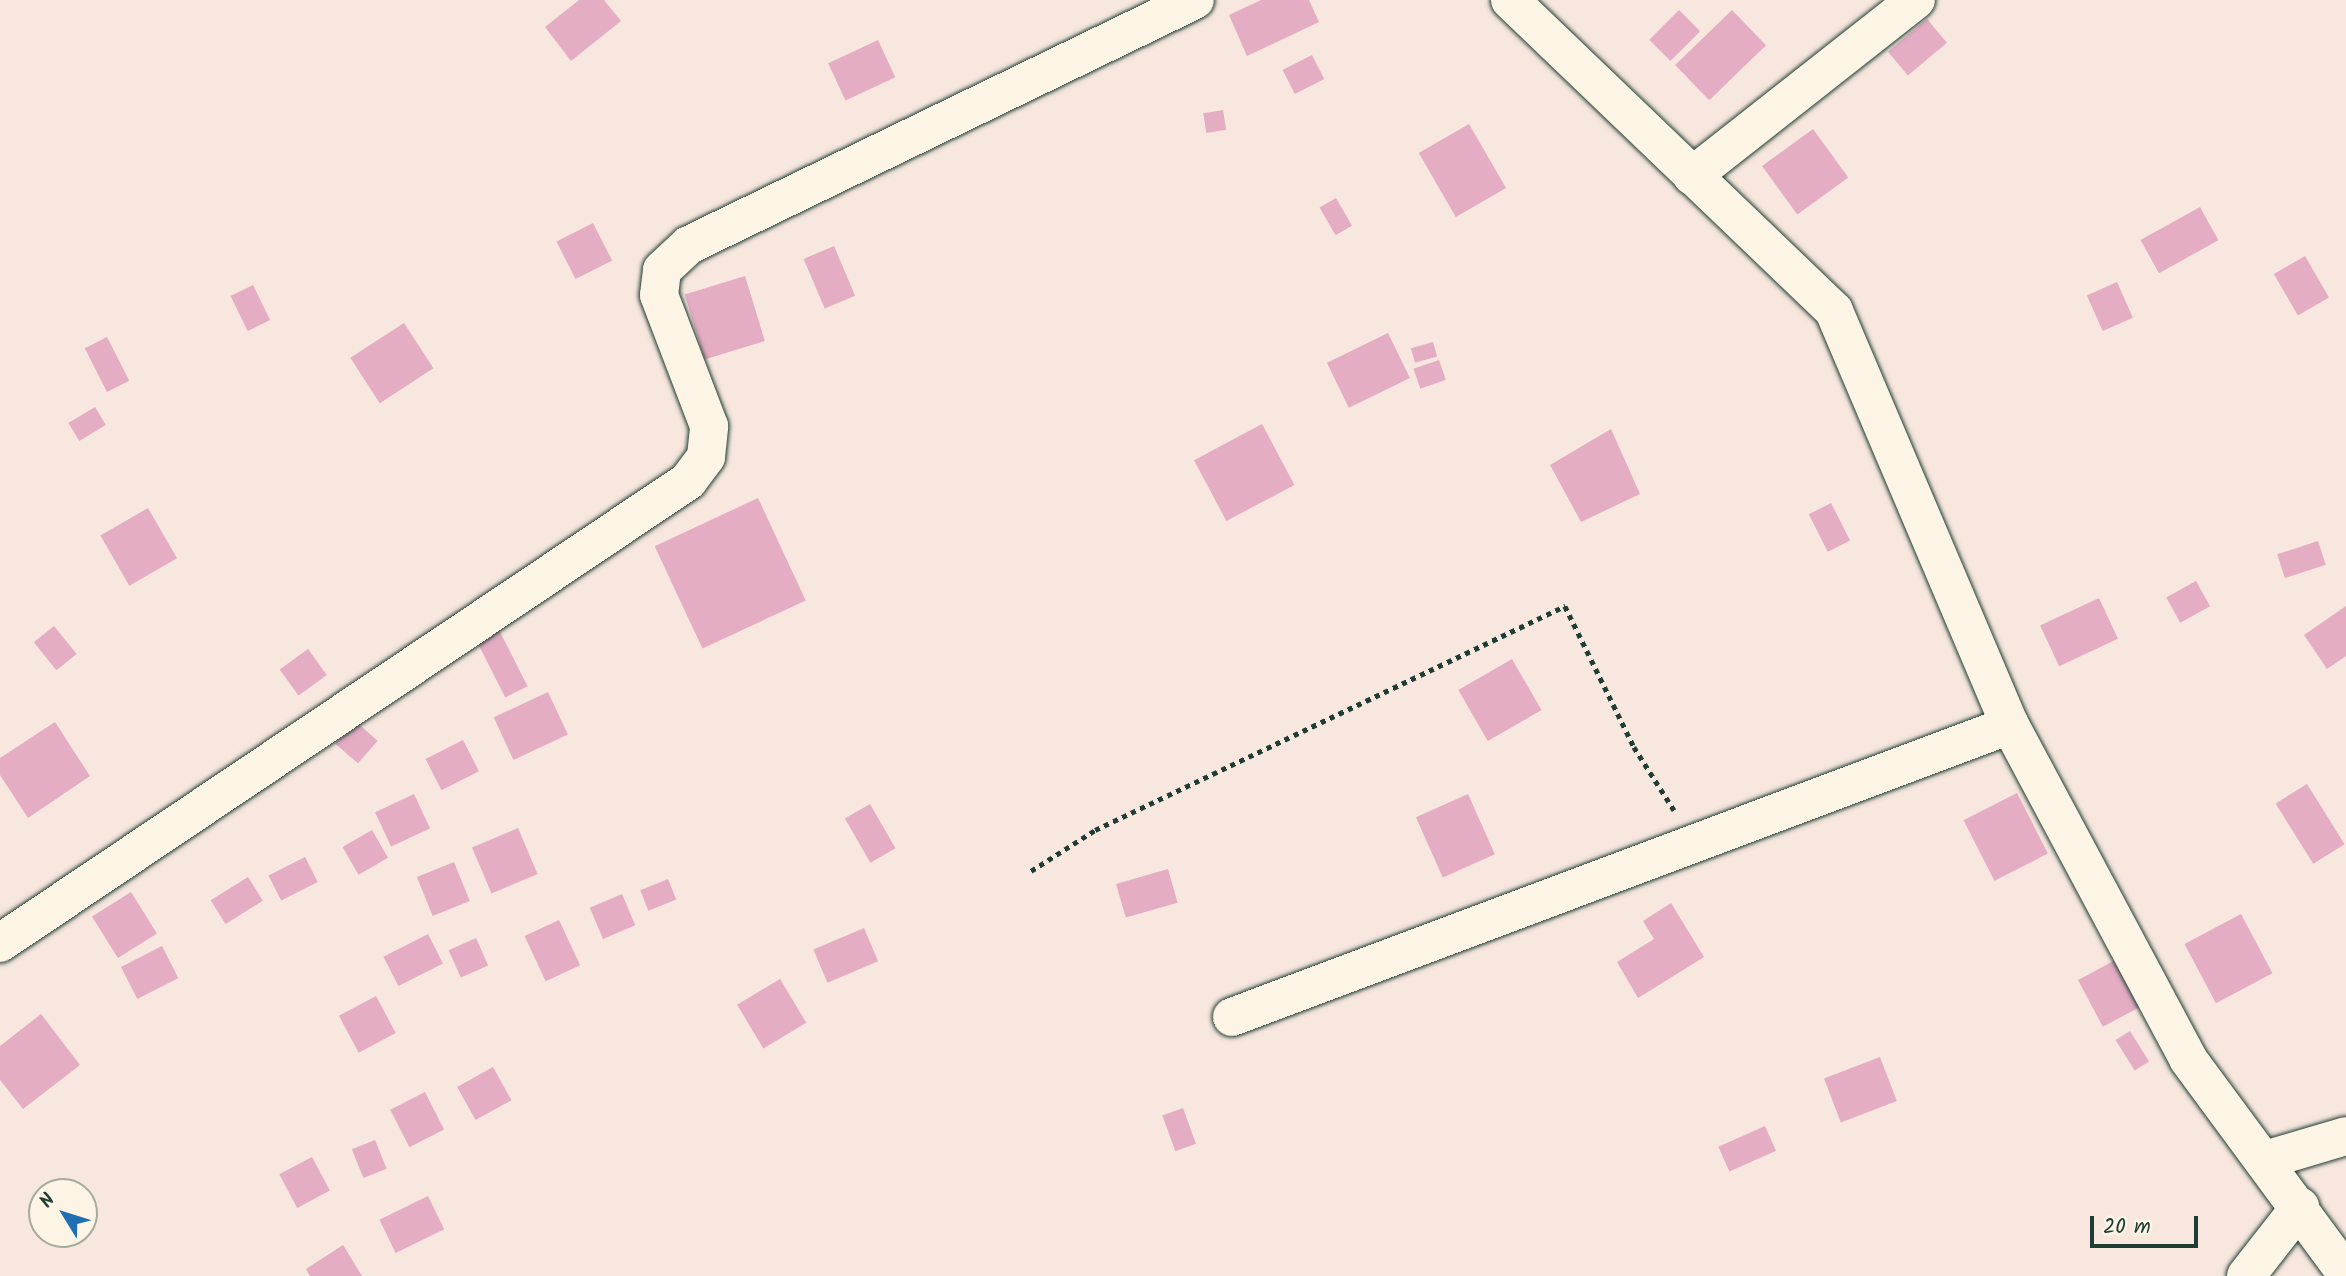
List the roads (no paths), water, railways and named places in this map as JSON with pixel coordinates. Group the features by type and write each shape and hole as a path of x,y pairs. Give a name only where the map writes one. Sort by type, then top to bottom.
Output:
{"street":[{"path":"0,943 688,481 706,457 709,425 659,295 662,270 689,245 1195,0"},
{"path":"1510,0 1834,311 2010,725 2188,1059 2300,1207 2346,1273"},
{"path":"1692,176 1916,0"},
{"path":"1232,1017 2010,725"},
{"path":"2265,1160 2346,1136"},
{"path":"2246,1276 2300,1207"}]}
